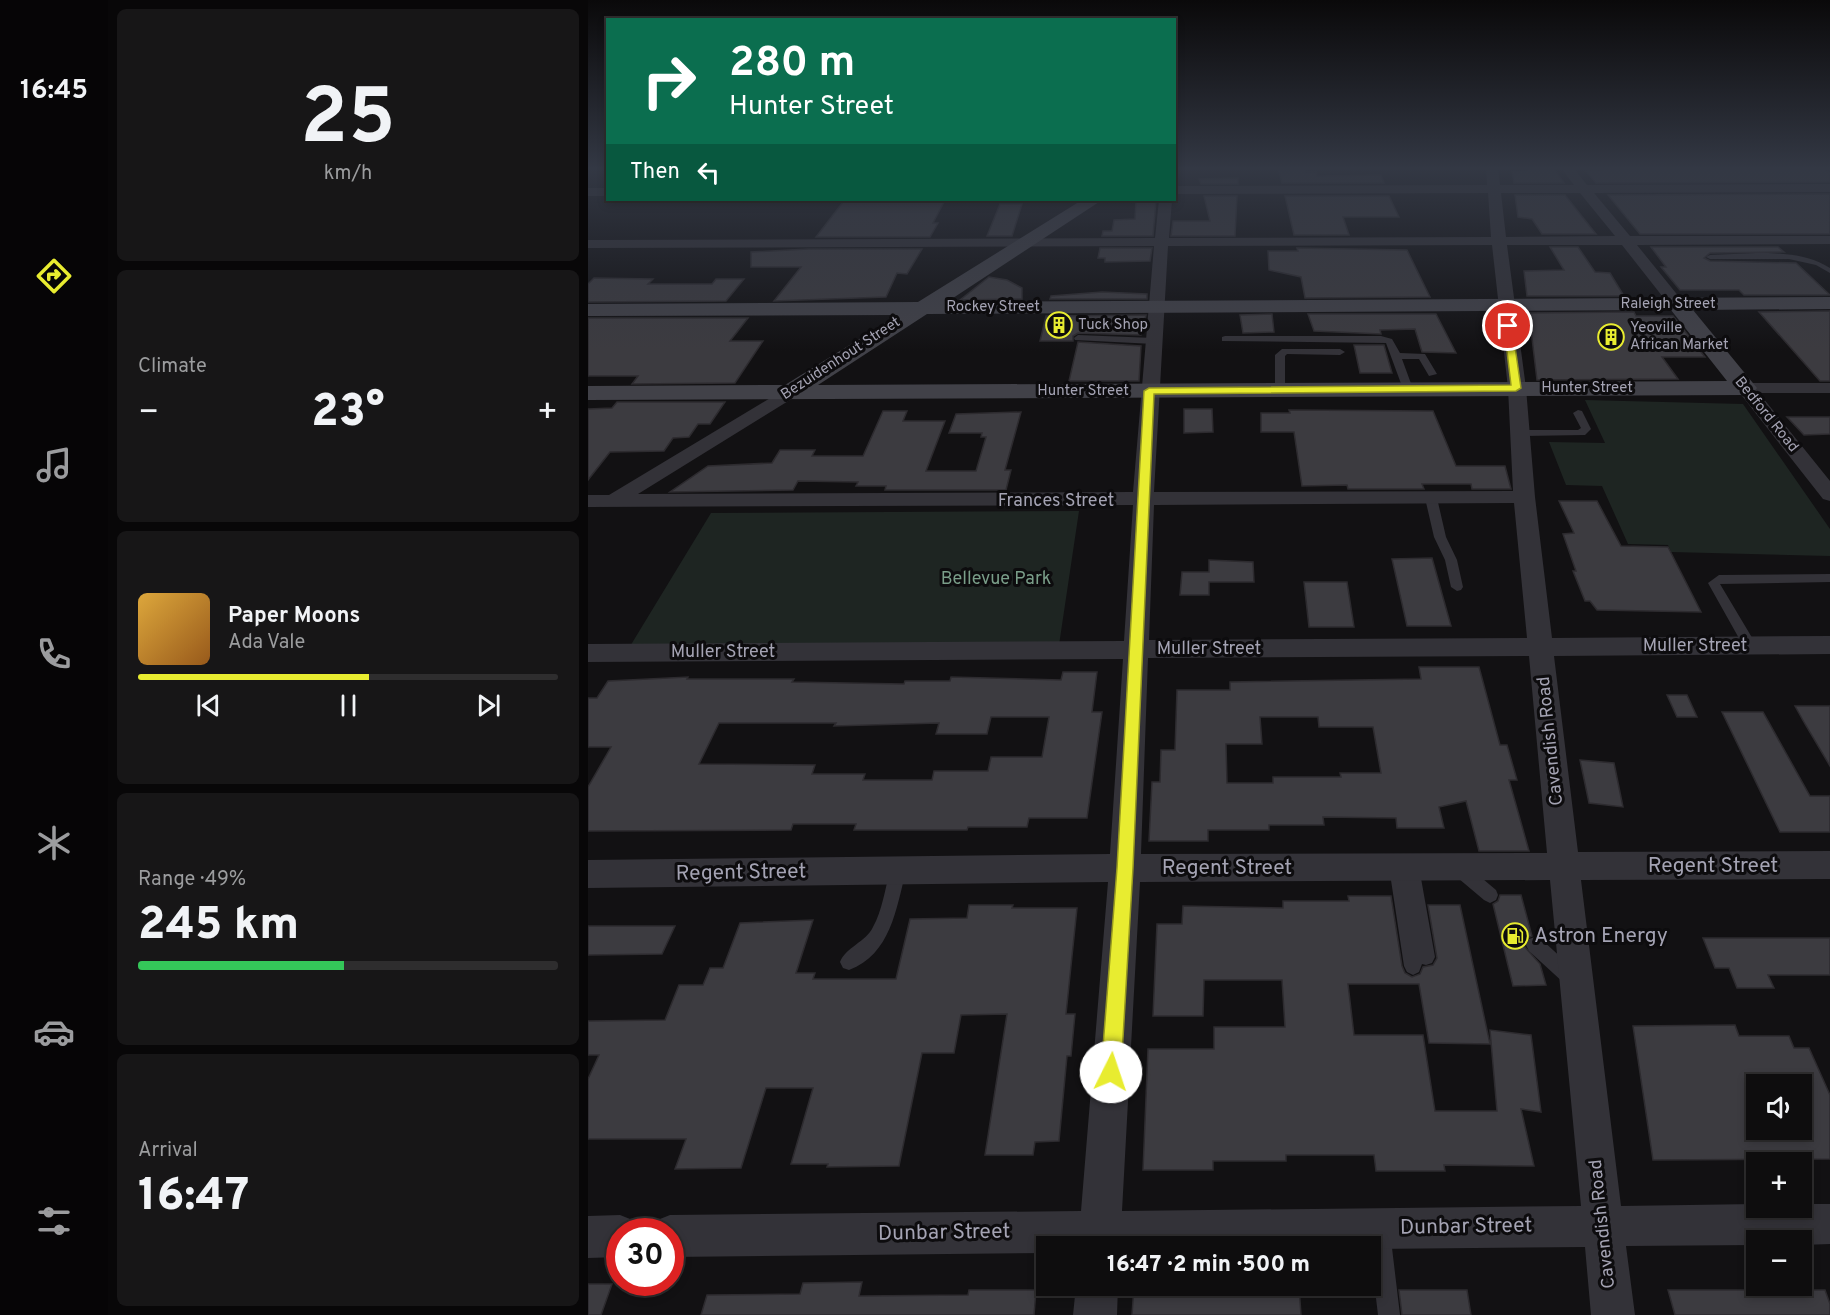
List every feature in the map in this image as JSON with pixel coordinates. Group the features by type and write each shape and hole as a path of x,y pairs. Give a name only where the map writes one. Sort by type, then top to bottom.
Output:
{"main road":[{"name":"Bezuidenhout Street","path":"792,391 1048,228"},
{"name":"Bedford Road","path":"1676,303 1745,388"},
{"name":"Raleigh Street","path":"1505,305 1830,303"},
{"name":"Rockey Street","path":"588,310 1505,305"},
{"name":"Hunter Street","path":"588,393 1745,388"}],"street":[{"path":"1100,1236 1125,868 1134,649 1149,391 1164,228"},
{"name":"Cavendish Road","path":"1499,228 1505,305 1516,388 1524,497 1613,1315"},
{"name":"Bedford Road","path":"1614,228 1676,303"},
{"path":"588,244 1501,243 1830,240"},
{"name":"Bedford Road","path":"1745,388 1830,495"},
{"name":"Hunter Street","path":"1745,388 1830,388"},
{"name":"Bezuidenhout Street","path":"588,517 792,391"},
{"name":"Frances Street","path":"588,501 1144,501 1524,497"},
{"name":"Muller Street","path":"588,653 1830,645"},
{"name":"Regent Street","path":"588,874 1125,868 1830,865"},
{"name":"Dunbar Street","path":"1176,1236 1378,1228 1830,1224"},
{"path":"588,1237 606,1236"},
{"name":"Dunbar Street","path":"684,1236 1036,1239"},
{"path":"1095,1315 1096,1296"}],"lane":[{"path":"1710,257 1796,257 1816,261 1830,271"},
{"path":"1078,338 1154,341"},
{"path":"1225,339 1381,339 1389,341 1408,389"},
{"path":"1280,390 1280,355 1285,351 1340,352"},
{"path":"1396,356 1422,356 1432,374"},
{"path":"1520,434 1581,433 1586,429 1578,412"},
{"path":"1431,498 1440,537 1451,560 1457,587"},
{"path":"1749,645 1714,583 1719,579 1830,578"},
{"path":"1404,867 1419,962"},
{"path":"1457,867 1490,895"},
{"path":"849,962 870,946 881,932 898,871"},
{"path":"1535,945 1577,984"},
{"path":"1378,1228 1389,1315"}],"green space":[{"path":"1585,400 1743,404 1830,529 1830,556 1671,552 1668,545 1628,544 1602,486 1566,485 1549,442 1605,443"},
{"name":"Bellevue Park","path":"1079,511 1059,645 629,648 711,513"}],"building":[{"path":"823,228 935,228 930,237 816,237"},
{"path":"990,228 1014,228 1012,236 987,236"},
{"path":"1112,228 1154,228 1153,236 1102,236 1103,231 1112,231"},
{"path":"1172,228 1235,228 1235,236 1171,236"},
{"path":"1292,228 1347,228 1349,235 1294,235"},
{"path":"1538,228 1592,228 1596,234 1542,234"},
{"path":"1635,228 1830,228 1830,234 1640,234"},
{"path":"1550,247 1578,247 1595,272 1610,273 1624,296 1527,296 1524,271 1564,270"},
{"path":"1651,247 1778,247 1784,252 1710,253 1704,258 1710,261 1796,263 1830,295 1744,295 1739,290 1680,290 1661,267 1666,267"},
{"path":"1100,248 1152,248 1150,261 1105,262 1105,258 1098,258"},
{"path":"1297,248 1407,250 1430,297 1305,298 1301,277 1269,270 1268,251 1298,251"},
{"path":"808,249 922,249 907,274 897,273 886,297 774,301 801,267 751,267 751,252"},
{"path":"989,277 1007,280 1022,288 1022,299 960,300"},
{"path":"594,278 653,279 648,284 712,284 716,279 744,279 726,301 588,302 588,284"},
{"path":"1102,292 1147,294 1147,299 1050,299 1051,296"},
{"path":"1830,311 1830,381 1820,381 1759,312"},
{"name":"Yeoville African Market","path":"1634,312 1636,316 1673,316 1705,357 1662,357 1678,379 1537,380 1529,313"},
{"path":"1272,314 1274,332 1243,333 1240,315"},
{"path":"1308,314 1436,314 1456,353 1422,352 1415,329 1380,330 1381,334 1314,331"},
{"path":"1146,315 1141,335 1078,333 1073,336 1073,341 1040,341 1046,316"},
{"path":"588,318 748,318 730,341 763,341 735,383 632,384 638,376 588,376"},
{"path":"1078,342 1141,346 1139,381 1069,381"},
{"path":"1354,345 1384,345 1392,373 1360,373"},
{"path":"617,402 725,402 710,424 698,424 689,437 673,438 664,451 610,452 588,480 588,409 612,408"},
{"path":"1184,409 1212,409 1213,432 1184,433"},
{"path":"1289,410 1433,411 1456,466 1505,466 1511,489 1472,489 1471,484 1422,484 1424,489 1348,489 1347,485 1302,486 1294,432 1261,432 1261,413 1290,413"},
{"path":"883,411 907,411 903,421 945,421 926,471 976,471 986,437 981,437 982,433 949,433 956,414 1021,412 1005,470 1011,470 1006,490 885,490 886,486 856,486 858,482 798,481 793,490 670,492 708,466 772,463 780,450 815,450 812,456 863,456"},
{"path":"1787,417 1830,417 1830,434 1804,435"},
{"path":"1559,501 1597,501 1621,546 1668,547 1701,612 1597,610 1590,601 1585,601 1573,571 1576,571 1563,534 1574,533"},
{"path":"1432,558 1451,626 1407,626 1392,559"},
{"path":"1209,560 1253,562 1254,582 1209,582 1209,595 1180,595 1182,572 1209,572"},
{"path":"1304,582 1347,582 1354,627 1309,627"},
{"path":"1419,667 1479,667 1500,745 1507,745 1517,780 1509,780 1529,851 1479,851 1466,801 1439,807 1444,828 1397,828 1396,818 1323,817 1324,825 1269,825 1269,830 1208,830 1208,841 1149,841 1152,782 1160,782 1161,750 1175,750 1177,690 1230,690 1230,682 1421,679","holes":["1260,717 1318,717 1319,727 1373,727 1381,773 1340,773 1341,777 1273,777 1273,783 1227,783 1226,744 1262,744"]},
{"path":"1063,672 1097,672 1092,712 1102,712 1087,818 1029,818 1027,827 968,827 967,830 854,830 856,824 793,824 791,830 588,831 588,787 611,747 588,747 588,698 597,698 608,681 688,677 687,679 794,679 792,682 904,684 905,681 950,681 951,677 1061,680","holes":["991,717 1049,717 1042,757 991,757 988,771 934,771 932,780 863,780 865,774 812,774 815,765 699,764 719,723 836,723 834,726 939,723 936,734 987,734"]},
{"path":"1667,695 1687,695 1697,717 1677,717"},
{"path":"1795,706 1830,706 1830,766 1805,724"},
{"path":"1722,712 1763,712 1810,796 1830,796 1830,832 1780,832"},
{"path":"1580,760 1614,763 1623,807 1589,803"},
{"path":"1500,895 1521,895 1532,936 1527,938 1524,946 1540,964 1546,985 1513,986 1493,904 1498,901"},
{"path":"1348,896 1391,896 1402,966 1405,973 1412,977 1420,974 1423,967 1433,965 1437,958 1428,905 1460,905 1490,1044 1429,1043 1419,984 1348,984 1354,1035 1423,1035 1435,1111 1497,1111 1490,1030 1531,1035 1541,1112 1521,1109 1534,1166 1444,1165 1445,1171 1376,1171 1374,1155 1286,1155 1286,1161 1213,1161 1213,1170 1143,1170 1148,1049 1214,1049 1214,1027 1285,1027 1282,980 1204,980 1203,1016 1153,1016 1157,924 1182,924 1183,906 1283,908 1283,901 1349,901"},
{"path":"969,905 1013,905 1012,908 1077,908 1066,1014 1075,1014 1071,1056 1067,1056 1059,1141 1035,1142 1033,1155 985,1155 1007,1014 961,1015 954,1053 922,1053 899,1166 827,1167 828,1164 791,1164 813,1088 766,1088 741,1168 675,1169 686,1139 588,1139 588,1079 599,1055 588,1055 588,1021 665,1020 679,985 703,985 710,968 723,968 740,923 813,920 796,973 815,973 813,979 896,979 910,919 967,918"},
{"path":"588,926 675,926 662,954 588,955"},
{"path":"1703,938 1830,938 1830,975 1768,975 1774,988 1737,988 1729,968 1715,968"},
{"path":"1735,1025 1739,1036 1789,1036 1794,1048 1809,1048 1830,1095 1830,1159 1812,1159 1812,1152 1746,1152 1746,1159 1653,1160 1633,1026"},
{"path":"862,1282 859,1296 968,1295 969,1290 1036,1290 1034,1315 701,1315 707,1295 800,1294 803,1283"},
{"path":"588,1284 606,1284 608,1296 601,1315 588,1315"},
{"path":"1399,1290 1467,1290 1471,1315 1402,1315"},
{"path":"1668,1290 1746,1290 1746,1296 1812,1296 1812,1290 1825,1290 1830,1304 1830,1315 1675,1315"},
{"path":"1133,1296 1300,1296 1301,1315 1132,1315"}],"place":[{"name":"Tuck Shop","path":"1059,325"},
{"name":"Yeoville African Market","path":"1611,337"},
{"name":"Astron Energy","path":"1515,936"}],"route":[{"path":"1111,1072 1125,868 1134,649 1149,391 1516,388 1508,326"}]}
